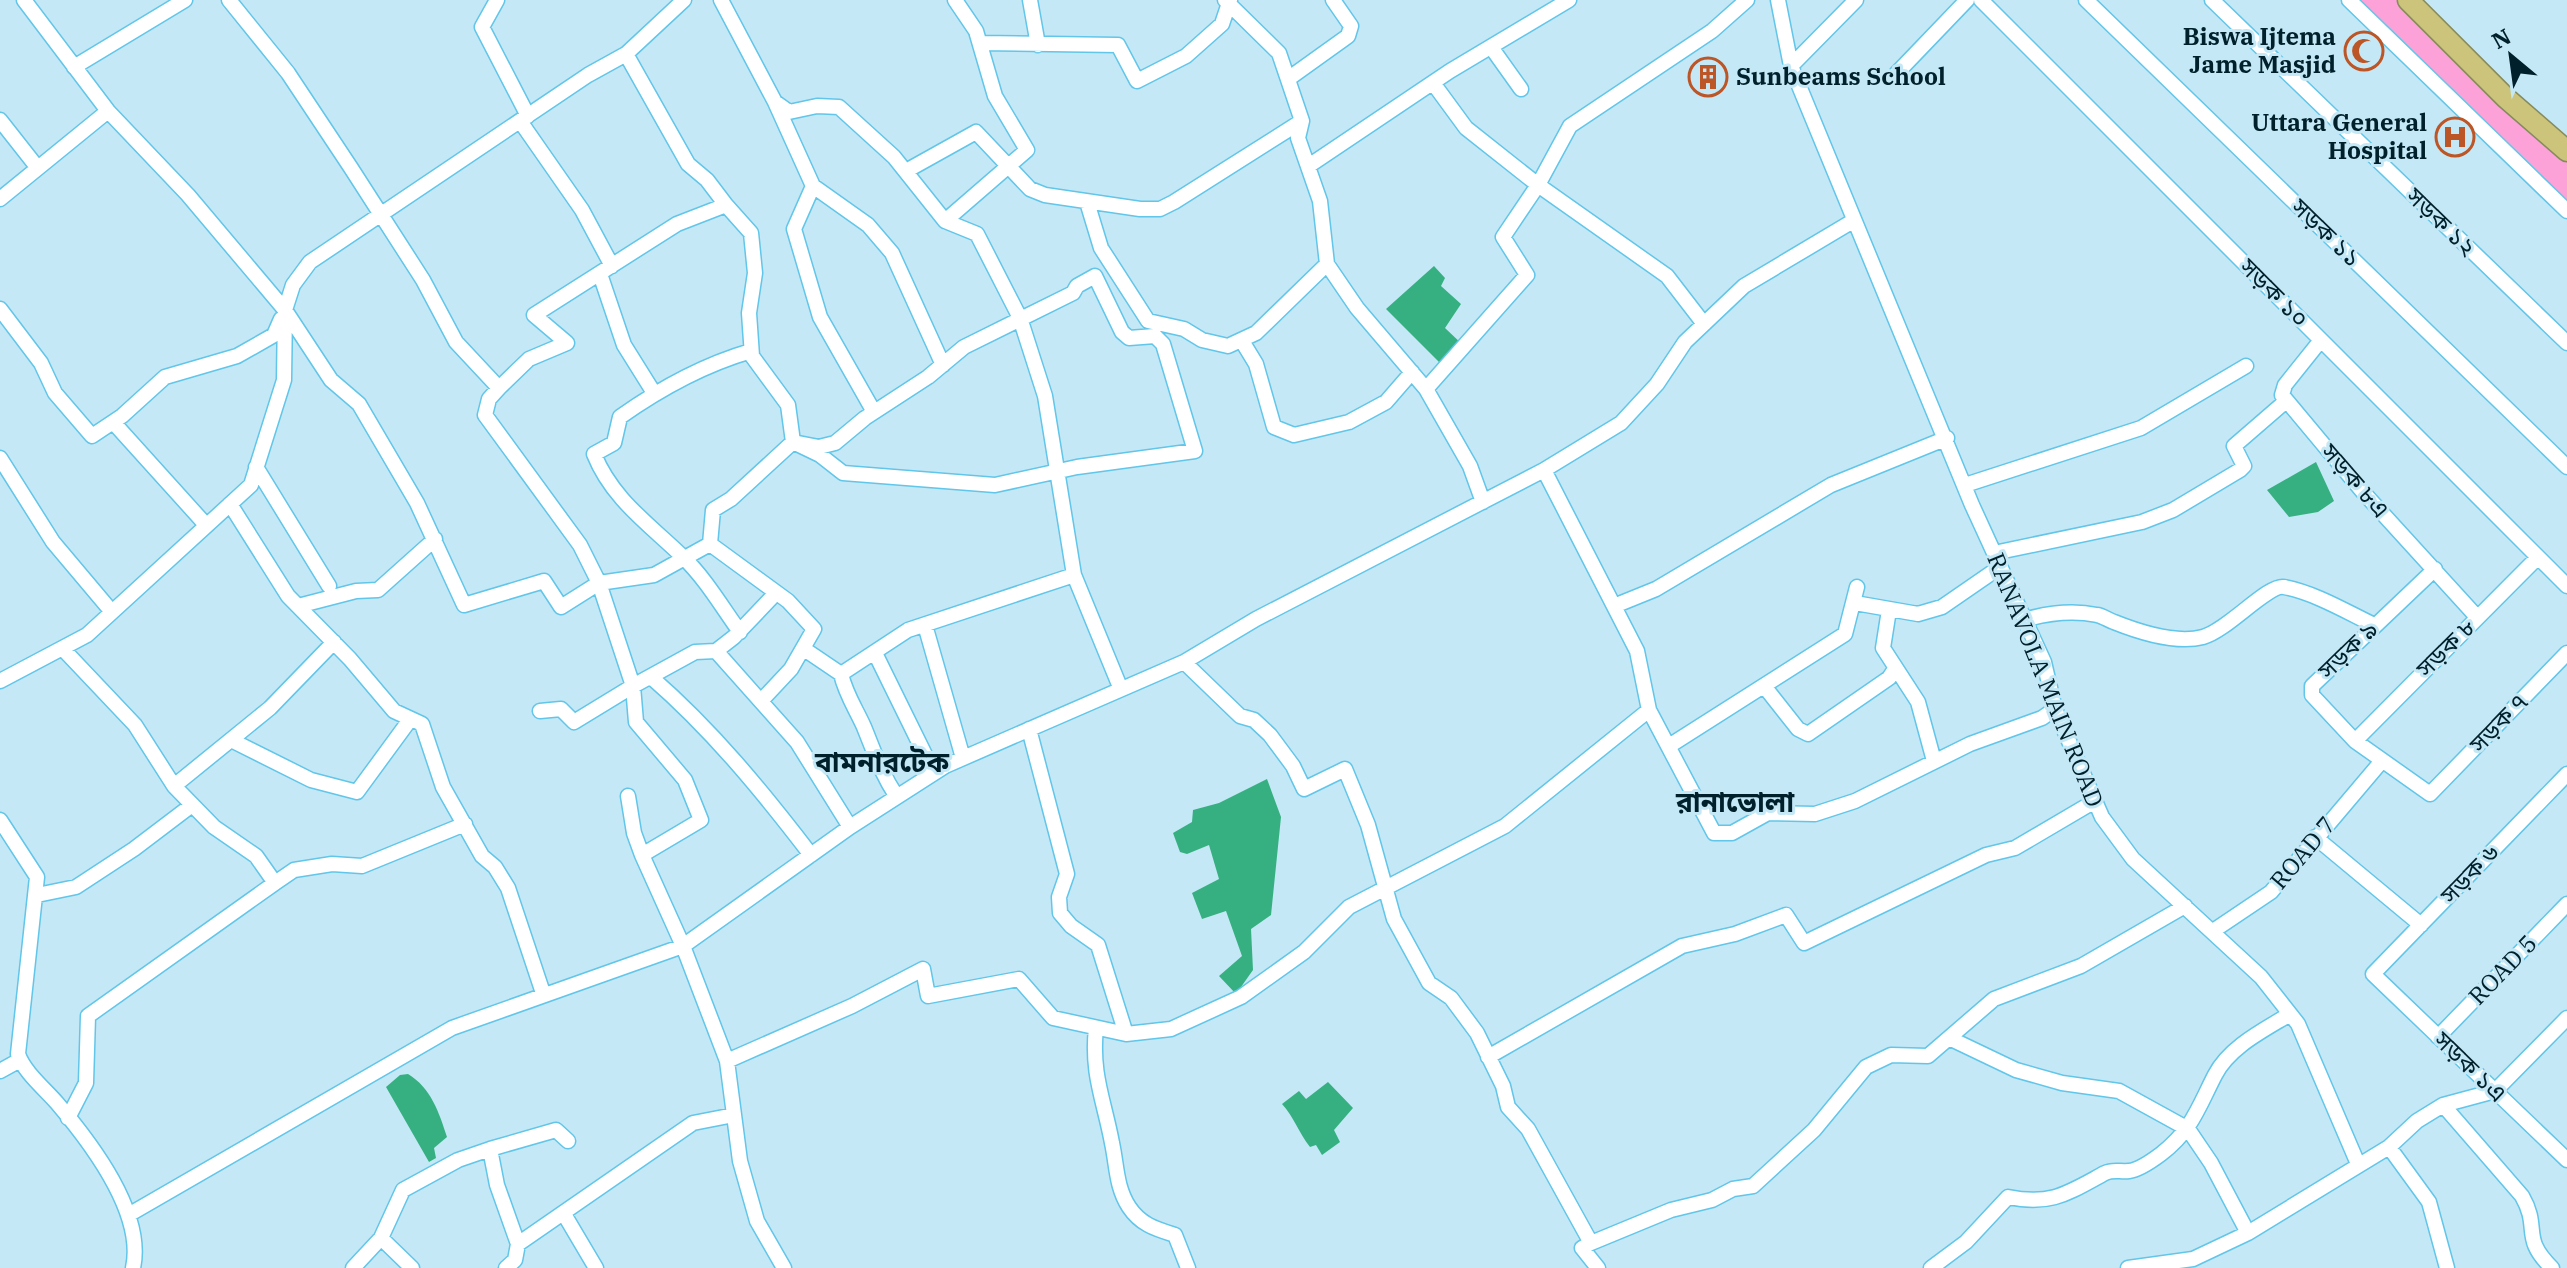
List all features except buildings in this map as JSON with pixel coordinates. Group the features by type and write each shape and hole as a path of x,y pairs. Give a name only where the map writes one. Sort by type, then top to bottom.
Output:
{"highway":[{"path":"2408,0 2499,92 2567,151"}],"street":[{"path":"24,0 108,111 188,195 285,310 331,380 359,404 435,539 464,605 544,581 561,607 599,583 654,575 710,544"},
{"path":"74,67 185,0"},
{"path":"229,0 288,73 423,280 456,342 499,388"},
{"path":"497,0 482,27 524,118 582,210 606,270 624,345 654,393"},
{"path":"0,309 41,363 55,393 92,436 165,377 237,356 274,335 293,285 310,262 524,118 626,54 684,0"},
{"path":"721,0 775,102 813,186 868,225 892,253 943,365"},
{"path":"945,221 1027,150 995,96 976,31 955,0"},
{"path":"1030,0 1038,45"},
{"path":"1288,79 1348,36 1351,26 1333,0"},
{"path":"1310,165 1433,83 1569,0"},
{"path":"1426,389 1527,275 1503,237 1538,185 1570,126 1712,31 1747,0"},
{"name":"RANAVOLA MAIN ROAD","path":"1778,0 1791,66 1965,485 2044,662 2055,709 2102,817 2133,859 2261,977 2298,1024 2358,1164"},
{"path":"1791,66 1856,0"},
{"path":"1896,74 1967,0"},
{"name":"সড়ক ১০","path":"1981,0 2567,586"},
{"name":"সড়ক ১১","path":"2086,0 2567,467"},
{"name":"সড়ক ১২","path":"2212,0 2567,343"},
{"path":"2349,0 2567,211"},
{"path":"980,43 1118,45 1137,81 1186,56 1222,24 1227,1 1255,26 1279,53 1302,121 1298,138 1310,165 1320,201 1327,264 1357,308 1426,389 1470,466 1483,502"},
{"path":"1491,47 1521,89"},
{"path":"626,54 688,164 707,180 751,233 755,273 749,313 752,356 788,405 793,442"},
{"path":"1433,83 1466,128 1538,185 1667,276 1704,324"},
{"path":"775,102 789,112 817,106 839,107 906,171 945,221 977,234 1020,318 1045,396 1074,575 1120,687"},
{"path":"0,199 108,111"},
{"path":"0,120 37,167"},
{"path":"906,171 976,132 1030,189 1087,202 1160,209 1302,121"},
{"path":"813,186 794,229 820,317 874,412"},
{"path":"1087,202 1101,248 1148,321 1184,329 1202,340 1228,346 1242,341 1307,287 1327,264"},
{"path":"642,855 701,820 685,780 636,722 633,686 599,583 580,545 485,415 489,399 529,359 567,343 534,315 677,224 726,205"},
{"path":"130,1214 452,1028 543,993 683,946 850,827 934,773 1120,687 1184,662 1256,619 1544,470 1621,423 1657,384 1685,342 1744,286 1853,221"},
{"path":"1097,277 1122,332 1129,338 1155,336 1163,344 1195,451 1055,471 995,485 843,473 820,455 793,442 819,447 835,443 964,347 1073,293 1077,286 1097,277"},
{"path":"0,681 87,635 251,485 284,380 285,310"},
{"path":"1855,603 1914,615 1942,607 1997,560 2142,522 2173,510 2244,466 2234,446 2286,401 2282,389 2321,340"},
{"path":"1242,341 1256,364 1274,427 1294,435 1349,422 1386,402 1412,372"},
{"path":"740,632 684,558 627,509 600,470 594,454 614,443 620,417 654,393 720,360 751,351"},
{"path":"1965,485 2141,428 2246,366"},
{"name":"সড়ক ৮এ","path":"2286,401 2363,492 2477,617"},
{"path":"113,422 206,525"},
{"path":"1614,606 1656,589 1831,485 1947,438"},
{"path":"710,544 713,510 731,499 793,442"},
{"path":"0,458 53,542 112,612"},
{"path":"256,467 329,586"},
{"path":"1544,470 1637,651 1649,710 1714,833 1732,833 1768,813 1815,814 1855,801 1934,761 2042,718 2055,709"},
{"path":"230,504 288,596 334,642 382,700 409,721 422,724 443,787 482,856 495,867 508,888 543,993"},
{"path":"298,606 356,591 378,590 435,539"},
{"path":"710,544 776,593 814,629 791,669 762,700"},
{"name":"সড়ক ৮","path":"2355,741 2538,557"},
{"name":"সড়ক ৯","path":"2430,794 2355,741 2312,695 2312,686 2435,569"},
{"path":"841,674 908,630 1074,575"},
{"path":"2024,620 2065,612 2098,615 2115,623 2186,640 2207,636 2239,618 2266,592 2282,586 2317,597 2374,625"},
{"path":"1669,746 1845,634 1857,587"},
{"path":"540,711 561,709 574,722 695,652 716,651 740,632 776,593"},
{"path":"1889,610 1883,648 1918,702 1934,761"},
{"path":"925,625 963,758"},
{"path":"174,786 270,708 334,642"},
{"path":"63,649 135,725 174,786 214,827 256,856 275,883"},
{"path":"716,651 797,742 850,827"},
{"path":"807,651 841,674 847,697 864,726 877,766 897,797"},
{"path":"875,653 934,773"},
{"name":"সড়ক ৭","path":"2430,794 2567,653"},
{"path":"1184,662 1240,716 1254,720 1270,735 1293,766 1304,789 1345,769 1368,825 1394,919 1429,983 1451,998 1477,1033 1503,1086 1508,1107 1528,1129 1591,1243"},
{"path":"1764,686 1798,729 1808,734 1889,678 1895,669"},
{"path":"651,677 707,728 811,855"},
{"path":"727,1061 852,1006 923,969 928,996 1019,979 1053,1018 1126,1034 1171,1029 1241,997 1304,952 1349,907 1505,826 1649,710"},
{"path":"235,742 311,780 357,792 409,721"},
{"path":"1029,729 1067,874 1059,897 1060,913 1071,926 1098,945 1126,1034"},
{"name":"ROAD 7","path":"2213,931 2271,892 2381,762"},
{"name":"সড়ক ৬","path":"2373,974 2567,774"},
{"path":"628,796 634,833 642,855 683,946 727,1061 740,1161 757,1221 784,1268"},
{"path":"1488,1057 1682,946 1735,934 1786,915 1804,943 1986,855 2015,848 2095,801"},
{"path":"37,895 76,887 134,849 192,805"},
{"path":"1,823 37,877 25,1013 18,1044 20,1060 68,1118 130,1214 136,1251 133,1268"},
{"path":"68,1118 86,1083 88,1016 294,870 332,864 362,866 465,824"},
{"path":"2315,837 2421,925"},
{"name":"ROAD 5","path":"2438,1037 2567,904"},
{"path":"1598,1268 1582,1248 1671,1210 1712,1200 1733,1189 1753,1186 1814,1130 1866,1067 1891,1055 1928,1056 1994,999 2081,966 2185,906"},
{"name":"সড়ক ১এ","path":"2373,974 2565,1154"},
{"path":"1931,1268 1966,1242 2008,1197 2036,1203 2075,1190 2110,1170 2131,1172 2159,1156 2188,1129 2208,1095 2215,1073 2246,1041 2290,1014"},
{"path":"2128,1268 2193,1259 2248,1233 2389,1147 2417,1121 2443,1105 2495,1091 2567,1018"},
{"path":"1096,1028 1095,1080 1113,1144 1119,1186 1130,1208 1147,1226 1175,1235 1188,1268"},
{"path":"1949,1038 2016,1070 2062,1083 2119,1091 2188,1129 2211,1163 2248,1233"},
{"path":"0,1071 20,1060"},
{"path":"2443,1105 2531,1213 2531,1241 2537,1254 2552,1268"},
{"path":"518,1244 693,1123 734,1115"},
{"path":"353,1268 381,1238 403,1190 458,1160 490,1149 556,1130 568,1141"},
{"path":"2389,1147 2429,1202 2447,1268"},
{"path":"490,1149 497,1185 518,1244 515,1260 506,1268"},
{"path":"564,1214 596,1268"},
{"path":"381,1238 412,1268"}],"shaded area":[{"path":"2357,0 2405,0 2567,155 2567,203"},
{"path":"1434,266 1445,278 1441,286 1461,304 1445,328 1464,346 1444,367 1386,309"},
{"path":"2316,462 2334,501 2318,512 2289,517 2267,490"},
{"path":"1267,779 1281,817 1271,915 1251,929 1253,970 1236,994 1219,976 1242,956 1226,911 1202,919 1192,893 1219,879 1209,845 1187,854 1180,852 1173,833 1192,822 1193,810 1219,803"},
{"path":"408,1074 428,1093 447,1137 434,1148 436,1158 429,1162 386,1087 400,1075"},
{"path":"1328,1082 1353,1108 1334,1130 1340,1142 1322,1155 1316,1145 1310,1147 1282,1104 1299,1091 1306,1099"}],"place":[{"name":"Biswa Ijtema Jame Masjid","path":"2364,51"},
{"name":"Sunbeams School","path":"1708,77"},
{"name":"Uttara General Hospital","path":"2455,137"}],"district":[{"name":"বামনারটেক","path":"882,762"},
{"name":"রানাভোলা","path":"1735,802"}]}
